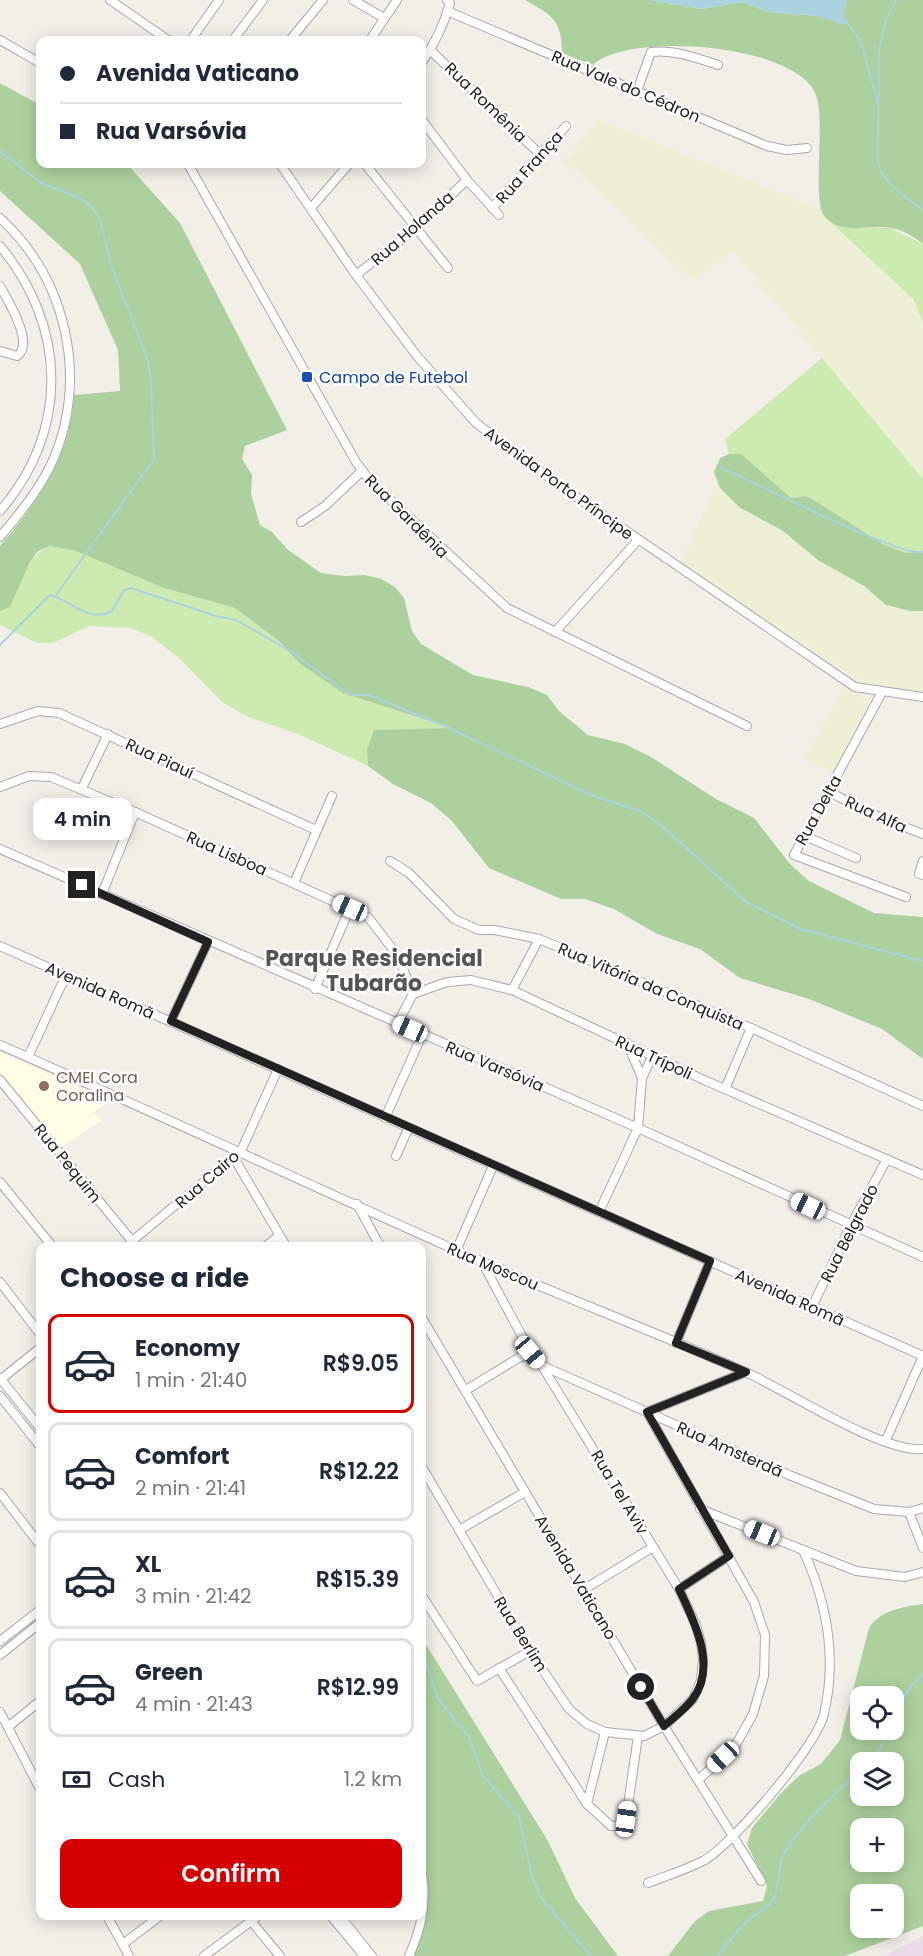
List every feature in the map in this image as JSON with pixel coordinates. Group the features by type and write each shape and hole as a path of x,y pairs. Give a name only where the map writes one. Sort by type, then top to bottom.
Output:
{"street":[{"path":"110,0 162,36"},
{"path":"194,36 219,0"},
{"path":"237,36 263,0"},
{"path":"293,36 323,0"},
{"path":"354,0 384,18"},
{"path":"373,36 397,0"},
{"path":"426,56 448,5"},
{"name":"Rua Vale do Cédron","path":"448,5 637,91 767,146 787,150 807,148"},
{"path":"0,40 36,61"},
{"name":"Rua Romênia","path":"430,50 541,155"},
{"path":"637,91 651,52 660,51 689,56 718,65"},
{"path":"426,125 467,180 499,215"},
{"name":"Rua França","path":"492,208 566,126"},
{"name":"Rua Gardênia","path":"190,168 370,482 478,584 507,608 555,632"},
{"name":"Avenida Porto Príncipe","path":"283,168 356,275 437,381 476,423 638,540 855,687 923,697"},
{"path":"311,208 346,168"},
{"path":"368,168 448,268"},
{"name":"Rua Holanda","path":"356,275 416,228 467,180"},
{"path":"0,219 21,241 52,288 64,322 70,369 62,433 53,459 30,499 0,537"},
{"path":"0,246 26,280 38,305 48,339 51,377 46,428 37,454 23,482 0,511"},
{"path":"0,286 15,314 24,342 21,354 10,356 0,351"},
{"path":"300,522 325,506 362,471"},
{"path":"638,540 555,632 747,726"},
{"name":"Rua Delta","path":"882,692 794,855 906,897"},
{"name":"Rua Piauí","path":"0,724 38,711 50,711 108,734 316,830"},
{"path":"82,788 108,734"},
{"name":"Rua Lisboa","path":"0,787 22,778 43,775 82,788 368,917 385,936 398,956 413,994"},
{"name":"Rua Alfa","path":"829,792 881,818 923,834"},
{"path":"294,883 332,796"},
{"path":"102,894 135,812"},
{"path":"804,836 856,858"},
{"name":"Rua Varsóvia","path":"0,849 315,989 638,1128 923,1257"},
{"name":"Rua Vitória da Conquista","path":"390,861 409,873 454,919 479,930 495,930 539,939 751,1028 923,1106"},
{"path":"923,861 919,874 923,875"},
{"path":"315,989 350,908"},
{"path":"512,990 539,939"},
{"path":"171,1021 208,942"},
{"name":"Avenida Romã","path":"0,946 923,1356"},
{"path":"28,1058 66,975"},
{"name":"Rua Trípoli","path":"413,994 447,982 471,980 512,990 725,1089 923,1175"},
{"path":"397,1024 413,994"},
{"path":"725,1089 751,1028"},
{"path":"385,1118 422,1035"},
{"path":"627,1043 642,1078"},
{"name":"Rua Moscou","path":"0,1045 238,1155 357,1204 456,1251 746,1372 867,1434 913,1450 923,1449"},
{"path":"599,1212 638,1128 642,1078 653,1054"},
{"name":"Rua Cairo","path":"136,1242 238,1155 278,1069"},
{"name":"Rua Pequim","path":"0,1080 132,1242"},
{"path":"396,1156 408,1129"},
{"path":"238,1155 283,1242"},
{"name":"Rua Belgrado","path":"812,1307 851,1225 887,1159"},
{"path":"456,1251 493,1166"},
{"path":"0,1182 49,1242"},
{"path":"357,1204 378,1242"},
{"path":"271,1242 279,1236"},
{"path":"676,1343 710,1261"},
{"name":"Rua Tel Aviv","path":"482,1262 530,1352 542,1366 679,1589 696,1625 703,1660 701,1680 693,1699 664,1726"},
{"path":"0,1282 36,1329"},
{"name":"Avenida Vaticano","path":"426,1325 664,1726 682,1751 761,1881"},
{"path":"36,1351 0,1379 36,1423"},
{"path":"466,1390 530,1352"},
{"path":"886,1440 923,1356"},
{"name":"Rua Amsterdã","path":"542,1366 874,1509 909,1512 923,1508"},
{"path":"698,1780 734,1748 753,1714 764,1676 765,1635 754,1602 647,1412 746,1372"},
{"path":"0,1395 36,1441"},
{"name":"Rua Berlim","path":"426,1474 530,1651 569,1709 587,1724 605,1732 638,1736 650,1734 664,1726"},
{"path":"459,1530 525,1492"},
{"path":"0,1493 36,1540"},
{"path":"700,1509 865,1572 904,1576 923,1572"},
{"path":"909,1512 923,1548"},
{"path":"583,1590 653,1547"},
{"path":"648,1883 705,1860 732,1835 780,1786 824,1717 829,1675 829,1634 822,1597 803,1550"},
{"path":"679,1589 729,1556"},
{"path":"426,1602 477,1681 530,1651"},
{"path":"0,1641 36,1613"},
{"path":"0,1655 36,1626"},
{"path":"499,1668 587,1804 611,1826 619,1826 626,1819 638,1736"},
{"path":"8,1727 36,1704"},
{"path":"0,1712 36,1777"},
{"path":"587,1804 605,1732"},
{"path":"109,1920 129,1956"},
{"path":"123,1944 155,1920"},
{"path":"204,1956 251,1920"},
{"path":"255,1920 280,1956"},
{"path":"334,1920 364,1956"},
{"path":"343,1920 372,1956"},
{"path":"409,1956 418,1920"}],"shaded area":[{"path":"598,119 821,209 824,216 913,299 923,322 923,479 733,252 693,280 562,159 570,156"},
{"path":"717,481 720,488 753,516 783,531 818,560 864,586 886,605 910,611 923,611 923,693 865,684 680,565"},
{"path":"844,687 870,700 833,774 804,759"},
{"name":"CMEI Cora Coralina","path":"0,1052 109,1101 94,1112 101,1121 61,1147 0,1071"},
{"path":"923,1936 923,1956 883,1956"}],"green space":[{"path":"525,0 650,0 701,9 742,2 769,12 817,16 844,24 844,10 848,0 923,0 923,244 895,229 848,228 832,223 825,217 819,195 819,107 816,95 803,78 778,64 747,54 711,48 674,46 640,48 612,54 593,65 562,53 560,33 554,20"},
{"path":"0,83 36,103 36,168 131,168 180,223 287,430 245,446 242,459 252,475 251,494 260,525 272,532 287,549 321,573 344,576 365,575 381,579 395,587 404,598 412,631 421,644 473,675 528,687 547,695 559,711 588,735 625,744 651,757 716,799 754,818 790,864 809,881 874,913 923,917 923,1059 882,1029 809,999 740,978 700,949 657,934 614,909 585,899 561,899 489,868 452,821 431,803 393,784 368,766 367,750 374,730 451,728 343,693 299,663 278,640 235,608 164,588 73,550 50,546 38,551 29,564 10,607 0,611 0,546 27,512 59,458 71,417 74,395 120,391 118,350 80,264 0,191"},
{"path":"824,216 842,227 891,228 923,244 923,322 913,299"},
{"path":"822,358 923,479 923,551 906,553 883,544 806,496 791,498 741,455 729,454 725,439"},
{"path":"729,454 741,454 791,498 806,496 883,544 906,553 923,551 923,611 910,611 886,605 864,586 818,560 783,531 739,507 720,488 714,472 720,458"},
{"path":"50,546 73,550 164,588 235,608 278,640 300,663 343,693 453,729 367,749 368,766 298,734 248,717 222,702 180,659 152,637 130,628 90,626 53,643 37,643 0,625 0,611 10,606 30,563 42,550"},
{"path":"923,1604 923,1926 904,1933 904,1884 850,1884 850,1938 892,1938 845,1956 668,1956 695,1921 709,1911 763,1901 767,1886 747,1844 752,1828 781,1793 800,1775 821,1764 840,1740 850,1701 850,1740 904,1740 904,1686 854,1686 869,1628 886,1613"},
{"path":"426,1644 548,1841 575,1898 618,1956 412,1956 420,1920 426,1920"}],"water":[{"path":"650,0 848,0 844,10 845,25 817,16 769,12 742,2 701,9"}],"waterway":[{"path":"896,0 886,20 879,49 878,163 890,184 923,210"},
{"path":"844,19 860,39 878,104"},
{"path":"0,151 41,183 80,198 91,206 100,219 111,265 148,361 151,381 154,459 56,595"},
{"path":"721,467 857,531 886,543 923,552"},
{"path":"0,645 50,595 95,615 112,611 124,590 131,588 216,616 236,620 292,652 350,695 369,695 447,727 591,795 642,812 663,827 745,901 800,929 923,961"},
{"path":"426,1662 438,1699 469,1737 483,1776 519,1817 532,1877 541,1898 591,1956"},
{"path":"904,1697 923,1673"},
{"path":"877,1752 884,1740"},
{"path":"717,1956 745,1923 772,1902 776,1893 782,1857 791,1842 811,1818 850,1780"}],"place":[{"name":"Campo de Futebol","path":"307,377"},
{"name":"CMEI Cora Coralina","path":"44,1086"}],"district":[{"name":"Parque Residencial Tubarão","path":"374,970"}],"route":[{"path":"82,885 208,942 171,1021 710,1261 676,1343 746,1372 647,1412 700,1509 729,1556 679,1589 696,1625 701,1643 703,1660 701,1680 693,1699 664,1726 641,1687"}]}
